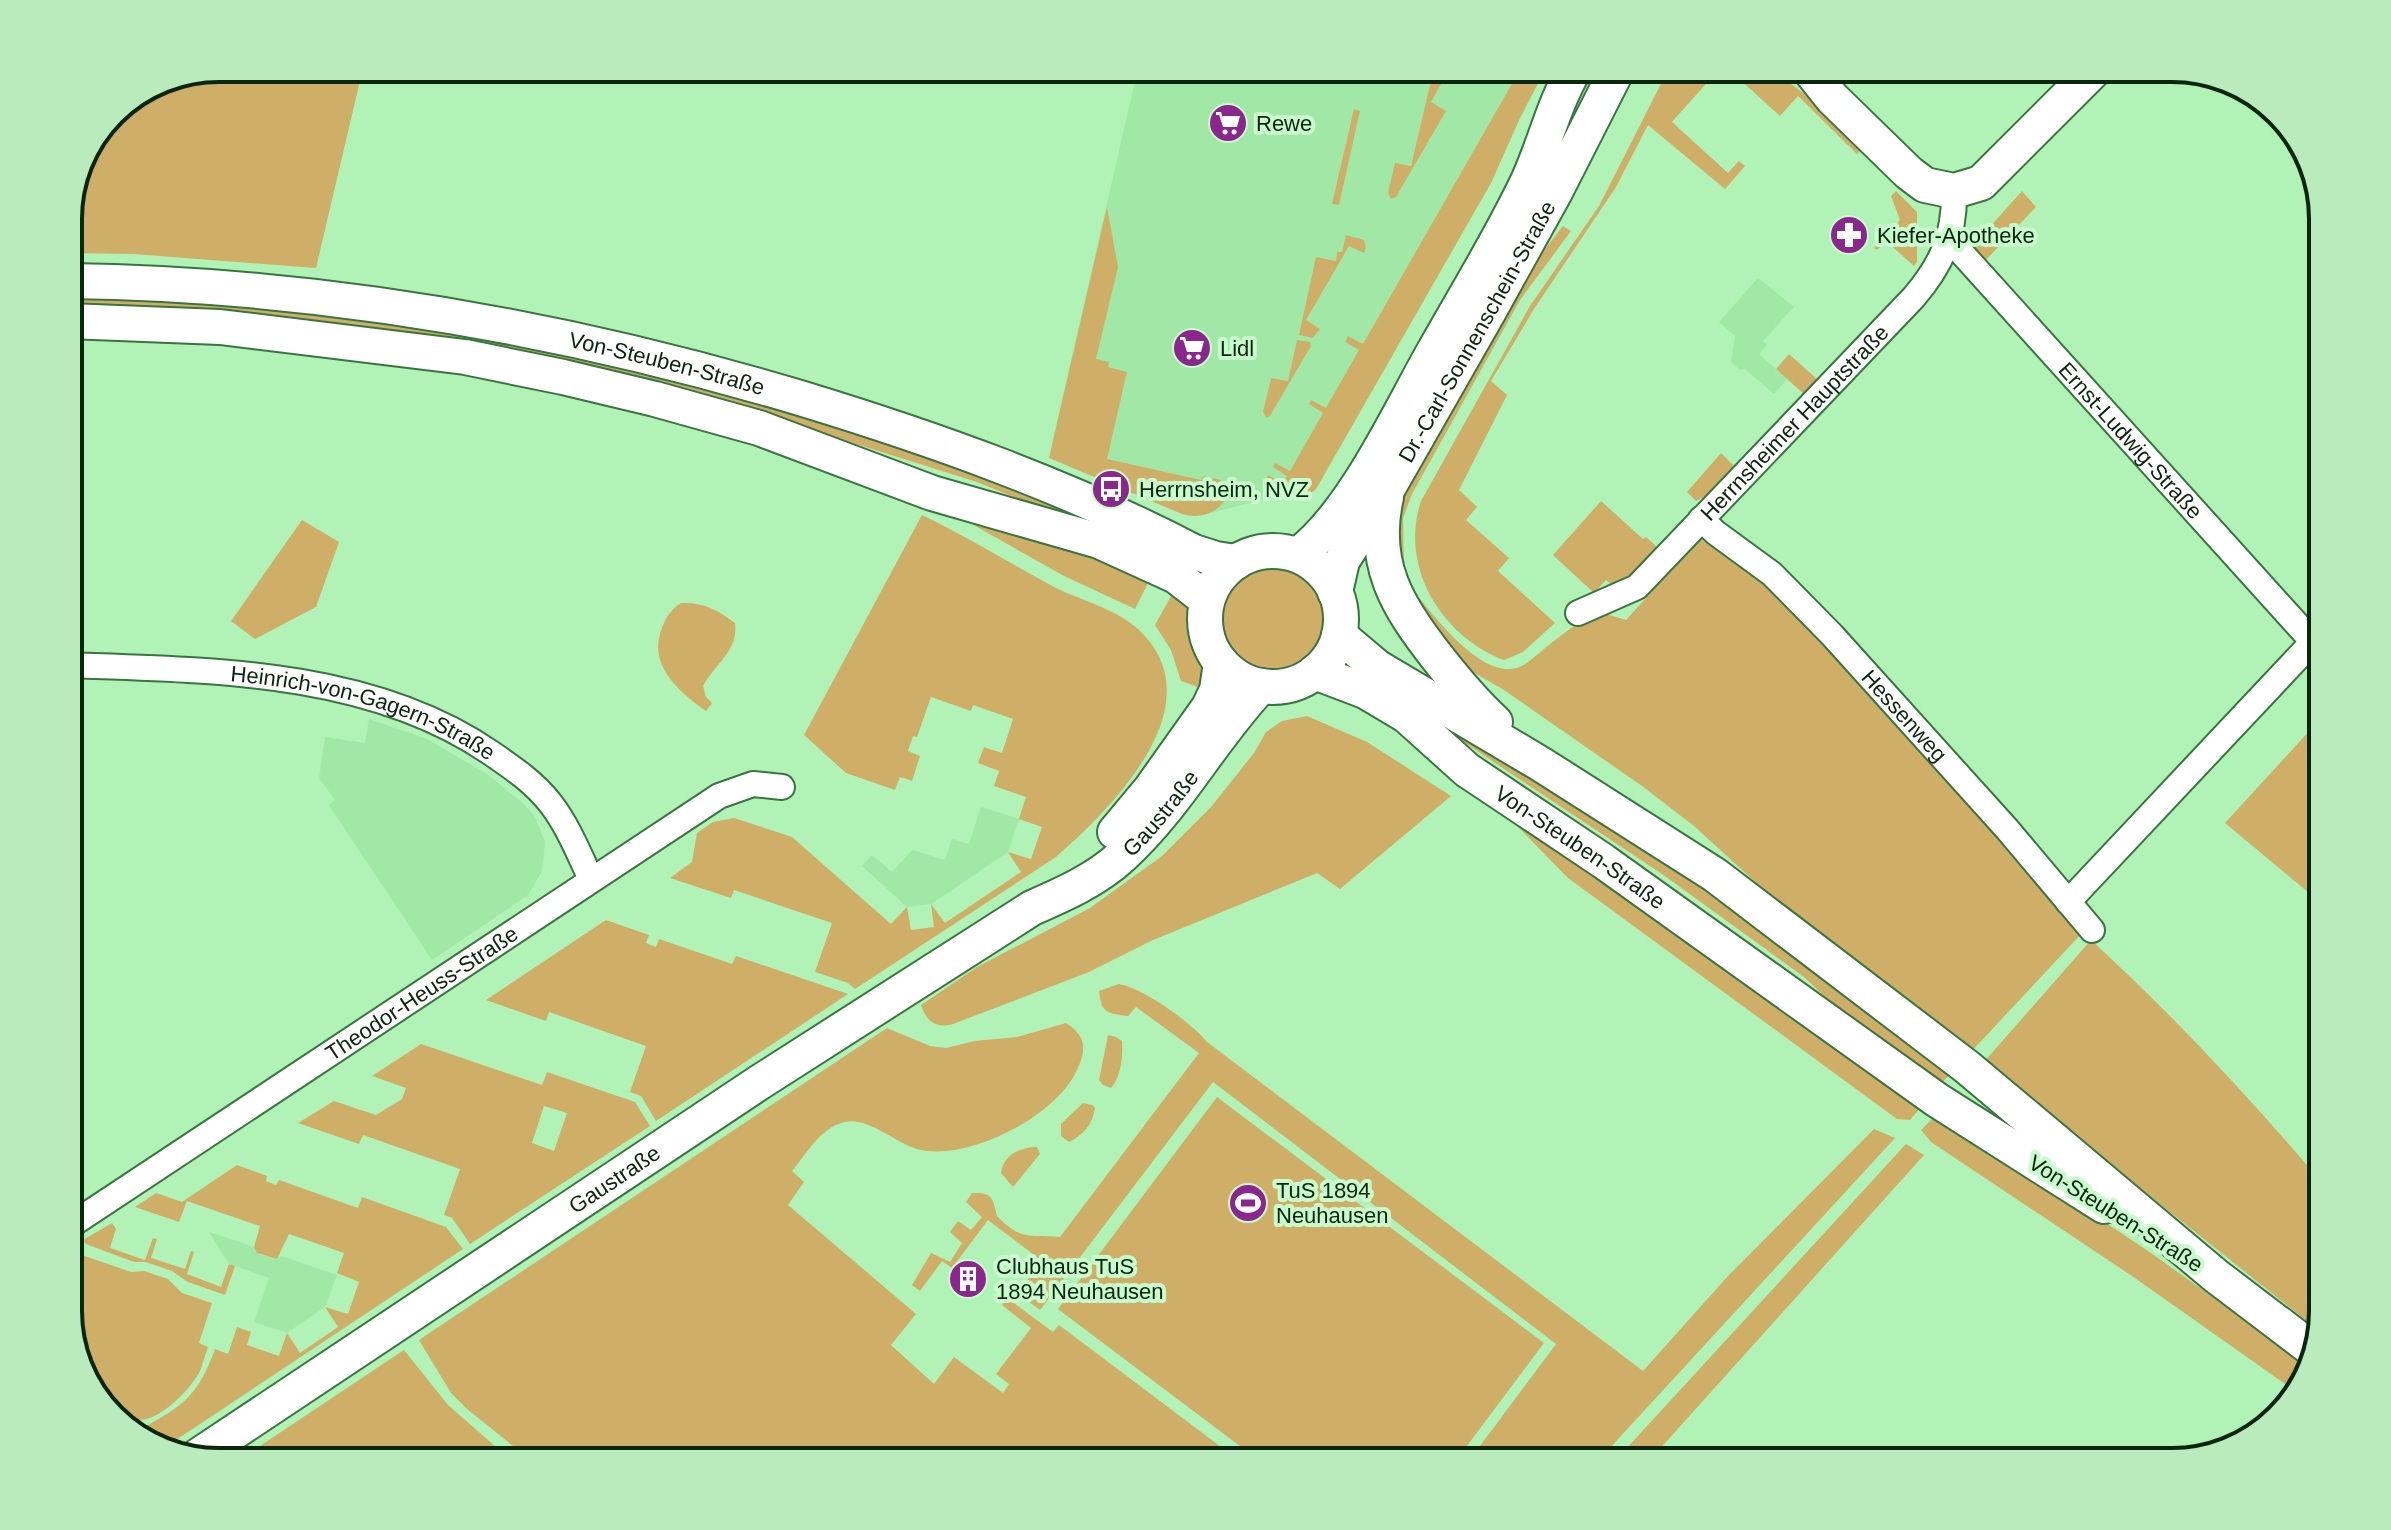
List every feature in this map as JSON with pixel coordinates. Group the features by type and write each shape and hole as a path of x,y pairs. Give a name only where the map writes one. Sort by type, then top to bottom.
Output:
{"street":[{"name":"Dr.-Carl-Sonnenschein-Straße","path":"1298,555 1319,538 1333,520 1386,437 1511,213 1538,158 1566,82"},
{"name":"Dr.-Carl-Sonnenschein-Straße","path":"1335,592 1342,561 1388,488 1540,219 1611,82"},
{"path":"1807,82 1832,98"},
{"path":"1819,82 1909,173 1925,185 1954,191 1981,183 2082,82"},
{"name":"Herrnsheimer Hauptstraße","path":"1578,613 1637,587 1914,297 1937,267 1950,240 1955,214 1954,191"},
{"name":"Ernst-Ludwig-Straße","path":"1950,240 2309,627"},
{"name":"Von-Steuben-Straße","path":"82,281 193,285 320,296 470,318 633,352 768,389 919,436 1064,491 1194,552 1216,559 1236,562 1263,551 1298,555"},
{"name":"Von-Steuben-Straße","path":"82,322 220,327 465,357 640,395 759,428 932,493 1099,541 1176,576 1207,600"},
{"name":"Von-Steuben-Straße","path":"1388,488 1381,526 1382,548 1390,582 1400,604 1416,631 1470,700 1539,763"},
{"name":"Hessenweg","path":"1701,519 1772,574 1832,635 2007,829 2092,930"},
{"path":"1236,562 1221,574 1207,600 1205,629 1211,648 1235,676 1261,686 1290,685 1315,672 1328,659 1339,635 1340,611 1335,592 1318,568 1298,555"},
{"name":"Von-Steuben-Straße","path":"1339,635 1377,667 1539,763 1715,875 1967,1067 2216,1276"},
{"name":"Ernst-Ludwig-Straße","path":"2068,902 2309,647"},
{"name":"Gaustraße","path":"1032,908 1110,837 1143,800 1209,707 1217,690 1221,663"},
{"name":"Heinrich-von-Gagern-Straße","path":"82,666 218,672 290,682 348,693 429,718 470,738 539,790 561,820 591,879"},
{"name":"Von-Steuben-Straße","path":"1315,672 1365,691 1407,716 1467,770 1603,861 1937,1100 2216,1276"},
{"name":"Gaustraße","path":"211,1448 747,1091 1032,908 1070,891 1121,858 1167,808 1261,686"},
{"name":"Theodor-Heuss-Straße","path":"82,1218 591,879 725,794 753,784 782,787"},
{"path":"2216,1276 2305,1343"}],"shaded area":[{"path":"219,82 360,82 316,268 134,254 82,253 82,210 96,158 110,135 143,105 166,92"},
{"path":"1135,82 1539,82 1491,183 1316,489 1306,497 1268,498 1203,515 1073,462 1052,443"},
{"path":"1431,82 1442,82 1431,102 1446,111 1396,197 1391,199 1388,193 1395,163 1411,166"},
{"path":"1513,82 1539,82 1491,183 1316,489 1306,497 1268,498 1265,482 1268,475 1282,483 1287,476 1273,467 1275,463 1290,471 1323,413 1309,404 1311,400 1326,408 1359,350 1345,342 1348,336 1363,344"},
{"path":"1662,82 1708,82 1672,122 1728,173 1739,161 1745,166 1725,189 1648,125 1616,187 1534,309 1491,381 1507,395 1459,490 1477,507 1466,520 1509,558 1498,571 1555,623 1523,652 1504,660 1481,649 1461,634 1431,596 1421,574 1416,550 1416,526 1421,501 1530,306 1599,206"},
{"path":"1742,82 1788,82 1862,149 1857,154 1798,96 1780,116"},
{"path":"1354,109 1360,111 1339,205 1332,204"},
{"path":"1896,191 1917,212 1917,262 1914,266 1886,241 1877,250 1874,248 1900,220 1891,196"},
{"path":"2022,191 2036,207 1983,263 1970,249"},
{"path":"1107,207 1118,267 1096,359 1109,362 1108,367 1127,372 1107,459 1201,480 1203,476 1221,480 1226,499 1207,514 1182,514 1049,458"},
{"path":"1563,226 1571,231 1520,300 1412,494 1403,518 1404,572 1395,569 1396,508 1537,259"},
{"path":"1346,235 1364,240 1364,253 1349,246 1306,320 1320,329 1313,338 1299,335 1316,257 1336,261"},
{"path":"1758,278 1794,307 1763,341 1767,345 1759,354 1787,379 1774,394 1745,369 1740,370 1731,362 1735,336 1719,322"},
{"path":"82,294 283,306 575,352 836,422 1106,524 1102,533 977,482 764,415 82,309"},
{"path":"1297,340 1310,342 1311,346 1267,418 1263,412 1271,378 1288,381"},
{"path":"1789,354 1818,380 1805,395 1776,369"},
{"path":"1721,453 1739,471 1721,489 1696,501 1687,492"},
{"path":"1601,501 1643,539 1646,537 1658,548 1619,591 1606,580 1594,593 1553,555"},
{"path":"954,514 1062,541 1148,583 1135,609 1064,576"},
{"path":"922,515 1056,588 1129,622 1160,658 1167,689 1162,721 1148,752 1128,783 1079,836 1056,857 855,989 848,983 815,972 832,923 734,890 731,898 670,878 692,862 697,833 713,822 734,818 792,837 891,924 907,907 911,930 934,927 931,904 945,923 1021,872 1008,852 1031,859 1042,827 1019,819 1026,797 994,786 999,771 978,763 984,747 1002,753 1013,719 973,705 971,711 931,697 917,737 913,736 908,751 920,756 912,781 900,777 895,790 846,773 804,735"},
{"path":"302,520 339,542 316,607 255,639 231,621"},
{"path":"1700,539 1769,581 1831,642 2082,933 1970,1053 1764,890 1694,826 1642,786 1504,690 1473,672 1452,654 1413,595 1453,637 1483,661 1499,668 1514,669 1528,662 1571,628 1600,612 1626,620"},
{"path":"1273,566 1293,570 1310,582 1322,599 1326,619 1322,639 1310,656 1293,668 1273,672 1253,668 1236,656 1224,639 1220,619 1224,599 1236,582 1253,570"},
{"path":"1176,587 1187,607 1202,667 1203,689 1181,681 1171,650 1155,625"},
{"path":"681,603 710,608 735,623 730,649 703,686 706,697 712,703 706,711 670,679 660,658 658,646 663,624"},
{"path":"1381,680 1711,892 1952,1072 1938,1087 1855,1025 1804,977 1662,874 1414,709"},
{"path":"1307,716 1367,742 1451,796 1340,889 1317,873 1153,940 1089,972 953,1024 937,1024 929,1019 921,1005 977,967 1090,908 1162,856 1211,807 1254,753 1266,732 1282,721"},
{"path":"369,719 427,739 487,774 525,805 535,817 545,842 542,871 528,895 432,960 329,805 335,800 319,778 325,737 365,743"},
{"path":"2309,731 2309,893 2225,823"},
{"path":"1477,785 1926,1101 1910,1120 1897,1119 1568,878"},
{"path":"981,807 1019,819 1008,852 931,904 907,907 862,866 872,855 892,872 912,850 945,860 952,839 969,844"},
{"path":"606,920 649,935 646,943 656,947 659,939 732,964 736,956 848,994 656,1121 641,1096 630,1092 646,1046 549,1012 546,1021 486,1000"},
{"path":"2091,940 2211,1058 2309,1168 2308,1322 1983,1063"},
{"path":"1119,984 1129,987 1179,1016 1207,1042 1643,1371 1728,1276 1874,1129 1895,1138 1610,1448 1478,1448 1556,1344 1213,1082 1040,1310 1017,1293 1042,1261 988,1220 952,1268 942,1261 920,1291 912,1285 931,1253 950,1262 962,1243 950,1232 958,1221 971,1230 982,1217 966,1202 972,1193 988,1195 997,1216 1013,1230 1033,1236 1060,1237 1199,1053 1136,1007 1128,1016 1106,1011 1099,991"},
{"path":"1066,1023 1078,1033 1083,1043 1077,1070 1066,1087 1031,1119 984,1142 937,1152 908,1146 863,1123 854,1121 836,1125 815,1142 792,1171 804,1182 788,1205 916,1314 891,1345 934,1384 954,1357 1003,1393 1009,1384 996,1374 1031,1328 1002,1305 1007,1298 1053,1332 1059,1325 1222,1448 516,1448 451,1393 419,1340 887,1028 930,1046 946,1048 975,1041 1017,1037"},
{"path":"1108,1035 1122,1041 1121,1066 1111,1088 1099,1080"},
{"path":"421,1044 542,1085 547,1072 635,1102 650,1126 470,1244 452,1218 444,1215 460,1169 363,1135 359,1144 298,1123 334,1101 376,1115 402,1099 406,1088 372,1076","holes":["544,1106 567,1113 554,1151 532,1143"]},
{"name":"TuS 1894 Neuhausen","path":"1217,1097 1544,1343 1465,1448 1242,1448 1058,1309"},
{"path":"1083,1103 1095,1108 1092,1119 1083,1132 1069,1142 1061,1136 1061,1124"},
{"path":"1940,1111 2148,1251 2300,1359 2287,1385 2132,1276 1931,1142 1921,1130"},
{"path":"1906,1144 1924,1155 1661,1448 1627,1448"},
{"path":"1037,1147 1040,1154 1013,1187 1001,1173 1005,1161 1019,1150"},
{"path":"237,1165 267,1176 266,1181 276,1185 279,1180 358,1208 362,1197 446,1227 463,1249 175,1441 145,1426 185,1401 201,1380 215,1349 228,1354 237,1327 251,1332 247,1345 279,1356 287,1333 300,1353 338,1327 325,1307 348,1314 359,1282 337,1273 344,1253 289,1234 277,1259 257,1253 254,1247 260,1226 187,1201 179,1222 135,1207 156,1193 182,1202"},
{"path":"112,1223 116,1229 110,1248 145,1260 153,1238 157,1239 151,1258 185,1269 191,1251 194,1252 187,1274 221,1287 229,1264 235,1266 225,1295 188,1282 172,1271 146,1262 134,1262 86,1244 83,1240"},
{"path":"209,1232 254,1247 258,1254 277,1259 281,1256 337,1275 325,1307 287,1333 254,1322 269,1278 229,1264"},
{"path":"82,1255 131,1272 144,1271 168,1279 182,1293 212,1303 199,1343 208,1347 200,1371 179,1398 147,1419 137,1420 110,1395 89,1355 82,1320"},
{"path":"404,1350 448,1405 497,1448 257,1448"}],"place":[{"name":"Rewe","path":"1228,123"},
{"name":"Kiefer-Apotheke","path":"1849,235"},
{"name":"Lidl","path":"1192,348"},
{"name":"Herrnsheim, NVZ","path":"1111,489"},
{"name":"TuS 1894 Neuhausen","path":"1248,1203"},
{"name":"Clubhaus TuS 1894 Neuhausen","path":"968,1279"}]}
